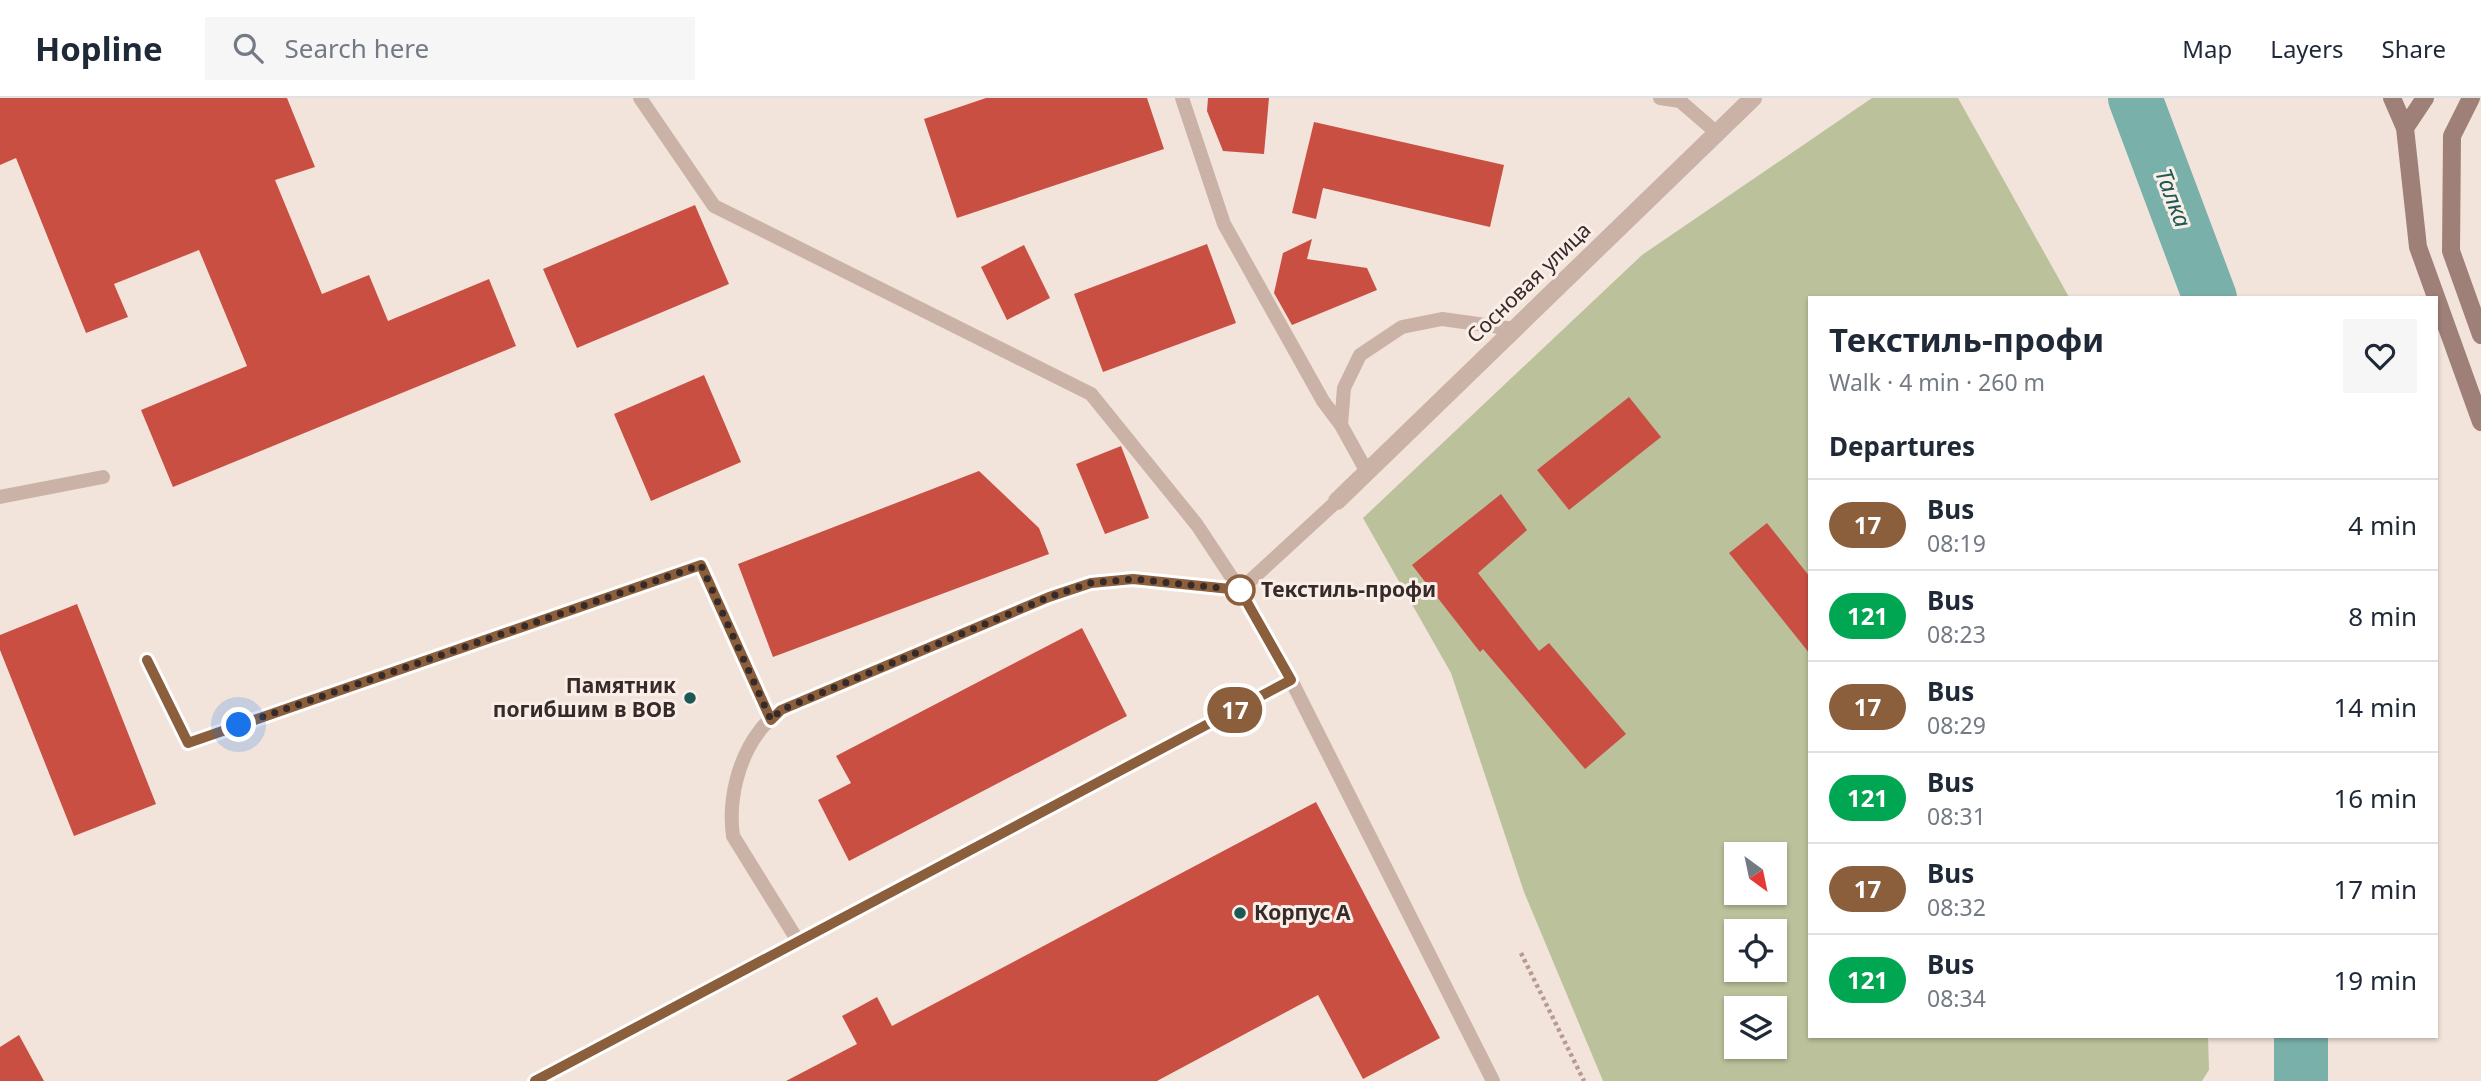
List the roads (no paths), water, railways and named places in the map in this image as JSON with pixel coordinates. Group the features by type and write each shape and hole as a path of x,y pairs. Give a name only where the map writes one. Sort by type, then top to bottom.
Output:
{"main road":[{"path":"2392,98 2405,128 2418,247 2436,296"},
{"path":"2405,128 2424,98"},
{"path":"2471,98 2452,136 2451,251 2481,335"},
{"path":"2438,303 2481,422"}],"street":[{"name":"Сосновая улица","path":"1337,501 1753,98"}],"lane":[{"path":"640,98 715,206 1091,394 1197,525 1240,590 1291,680 1493,1081"},
{"path":"1182,98 1224,224 1323,401 1342,425 1367,472"},
{"path":"1660,98 1680,101 1717,134"},
{"path":"1342,425 1344,388 1360,355 1402,327 1442,319 1514,329"},
{"path":"0,497 103,477"},
{"path":"798,940 733,836 730,818 740,769 761,729 781,710 1049,597 1091,583 1133,579 1240,590 1337,501"},
{"path":"147,660 188,743 701,565 771,720"},
{"path":"535,1081 1291,680"}],"waterway":[{"name":"Талка","path":"2135,98 2209,296"},
{"name":"Талка","path":"2301,1038 2301,1081"}],"place":[{"name":"Текстиль-профи","path":"1240,590"},
{"name":"Памятник погибшим в ВОВ","path":"690,698"},
{"name":"Корпус А","path":"1240,913"}]}
